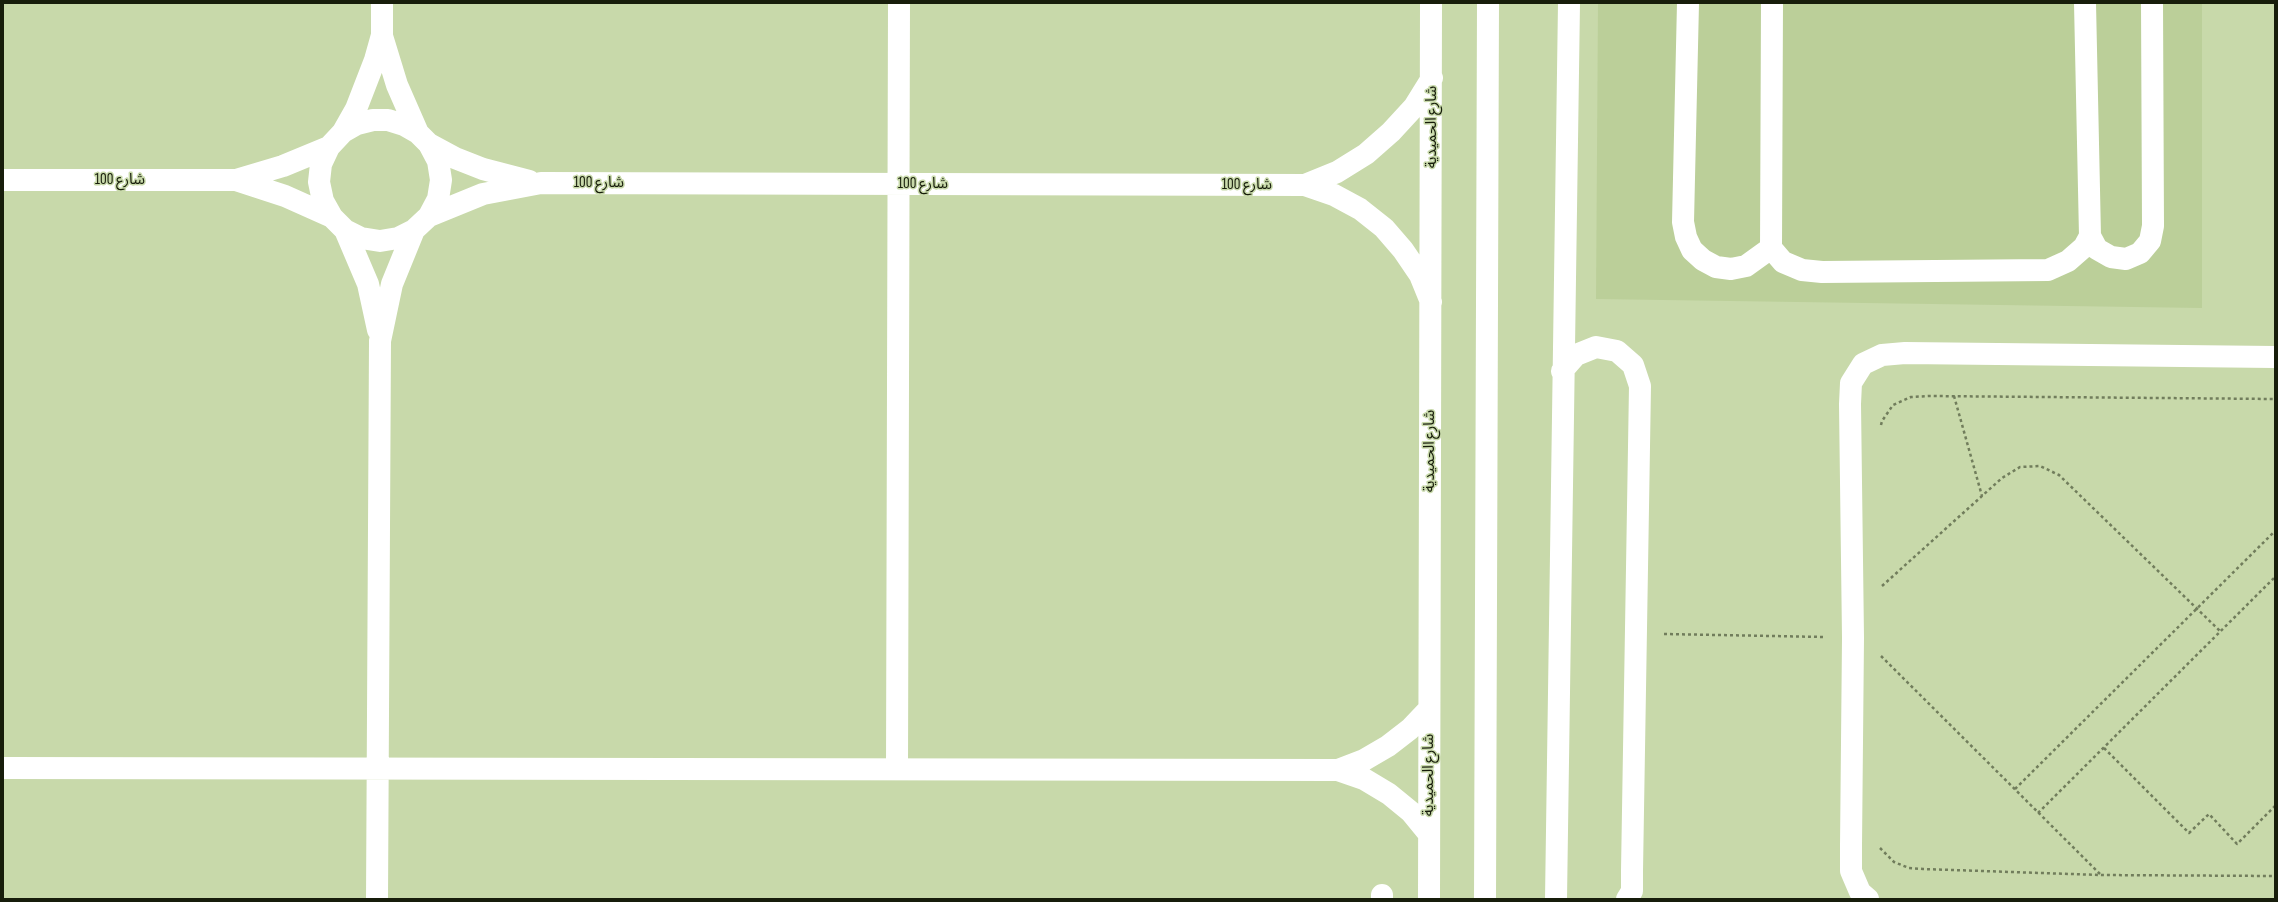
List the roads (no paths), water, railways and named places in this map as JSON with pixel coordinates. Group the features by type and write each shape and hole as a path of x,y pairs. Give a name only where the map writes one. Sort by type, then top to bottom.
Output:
{"street":[{"path":"377,899 380,341 392,284 421,223 438,199 441,180 438,161 423,138 397,85 382,35 382,3"},
{"path":"897,769 899,3"},
{"name":"شارع الحميدية","path":"1428,899 1432,78 1431,3"},
{"path":"1485,899 1488,3"},
{"path":"1556,899 1562,371 1569,3"},
{"path":"1688,3 1683,222 1686,237 1692,250 1703,260 1716,267 1731,269 1746,266 1771,248"},
{"path":"1772,3 1771,248 1783,262 1802,270 1815,271 2048,270 2068,261 2084,247 2090,236"},
{"path":"2085,3 2090,236 2097,249 2110,257 2126,259 2140,253 2150,241 2153,226 2152,3"},
{"path":"380,341 368,284 338,224 323,201 319,182 321,164 366,84 382,35"},
{"name":"شارع 100","path":"1305,185 1337,172 1366,154 1391,132 1414,107 1432,78"},
{"path":"336,139 357,124 373,120 388,120 404,125 423,138"},
{"name":"شارع 100","path":"423,138 455,158 483,170 541,183"},
{"name":"شارع 100","path":"3,180 236,180 283,166 336,139"},
{"name":"شارع 100","path":"236,180 285,196 338,224"},
{"name":"شارع 100","path":"421,223 483,194 541,183 1305,185 1334,195 1360,209 1384,228 1404,250 1416,269 1431,302"},
{"path":"338,224 361,238 380,241 398,238 421,223"},
{"path":"1562,371 1576,355 1596,347 1618,351 1633,365 1640,386 1632,891 1627,899"},
{"path":"1868,899 1860,892 1851,871 1853,638 1850,404 1851,383 1863,364 1882,355 1905,353 2275,357"},
{"path":"1338,770 1364,760 1388,746 1410,729 1429,709"},
{"path":"3,768 1338,770 1364,779 1389,794 1411,812 1429,834"}]}
